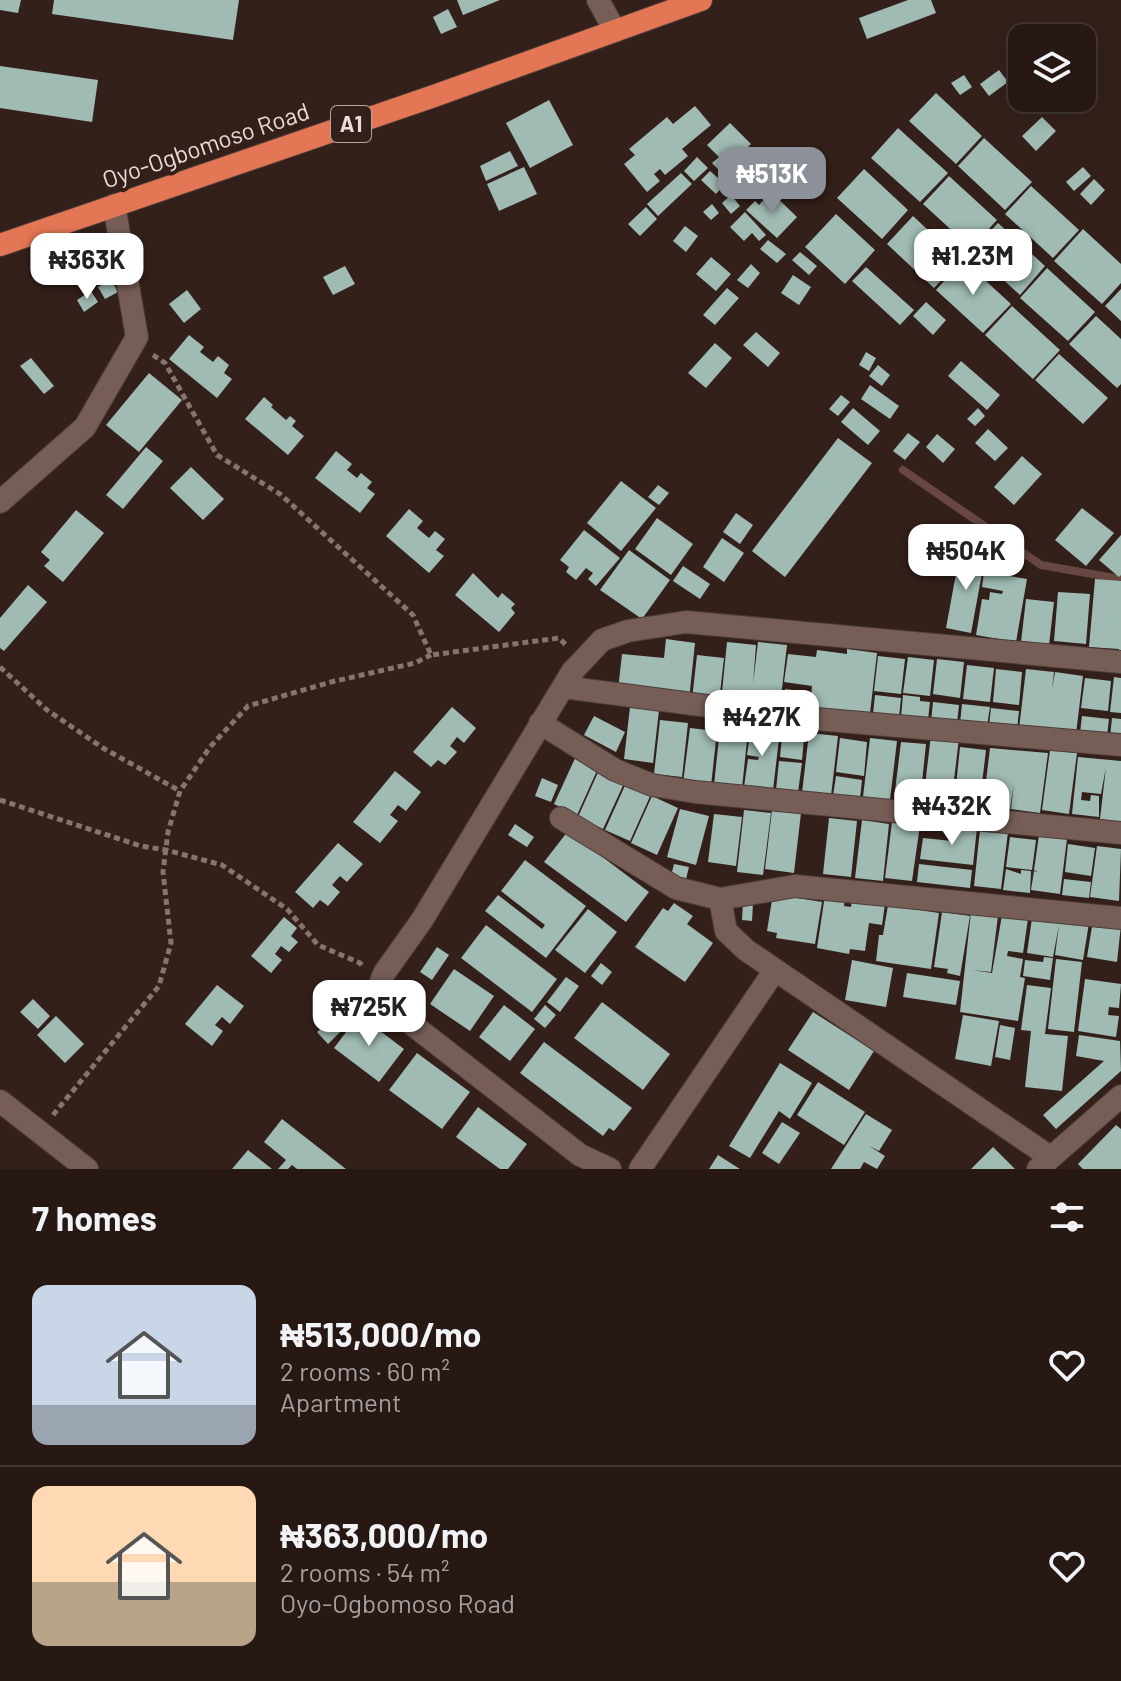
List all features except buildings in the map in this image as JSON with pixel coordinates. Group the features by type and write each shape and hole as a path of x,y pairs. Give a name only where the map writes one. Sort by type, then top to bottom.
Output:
{"highway":[{"name":"Oyo-Ogbomoso Road","path":"0,245 434,96 701,0"}],"street":[{"path":"598,0 615,31"},
{"path":"0,502 85,427 137,337 114,205"},
{"path":"610,1169 580,1155 391,1008 382,1000 379,991 385,972 422,920 540,723 583,660 602,640 628,631 686,622 1121,662"},
{"path":"563,687 792,717 1121,745"},
{"path":"540,723 615,770 652,785 695,792 1121,833"},
{"path":"561,818 676,888 720,899 795,886 1121,918"},
{"path":"720,899 726,931 746,950 1044,1163 1118,1106"},
{"path":"640,1169 775,970"},
{"path":"0,1101 87,1169"}],"path":[{"path":"137,337 145,349 165,363 217,455 280,494 413,615 431,655"},
{"path":"39,1131 159,986 171,943 163,872 180,791 210,747 248,706 331,682 415,663 431,655 559,638 583,660"},
{"path":"0,667 47,710 103,748 180,791"},
{"path":"0,800 141,846 222,865 287,909 318,945 360,963 379,991"}],"waterway":[{"path":"903,470 1041,565 1121,579"}]}
